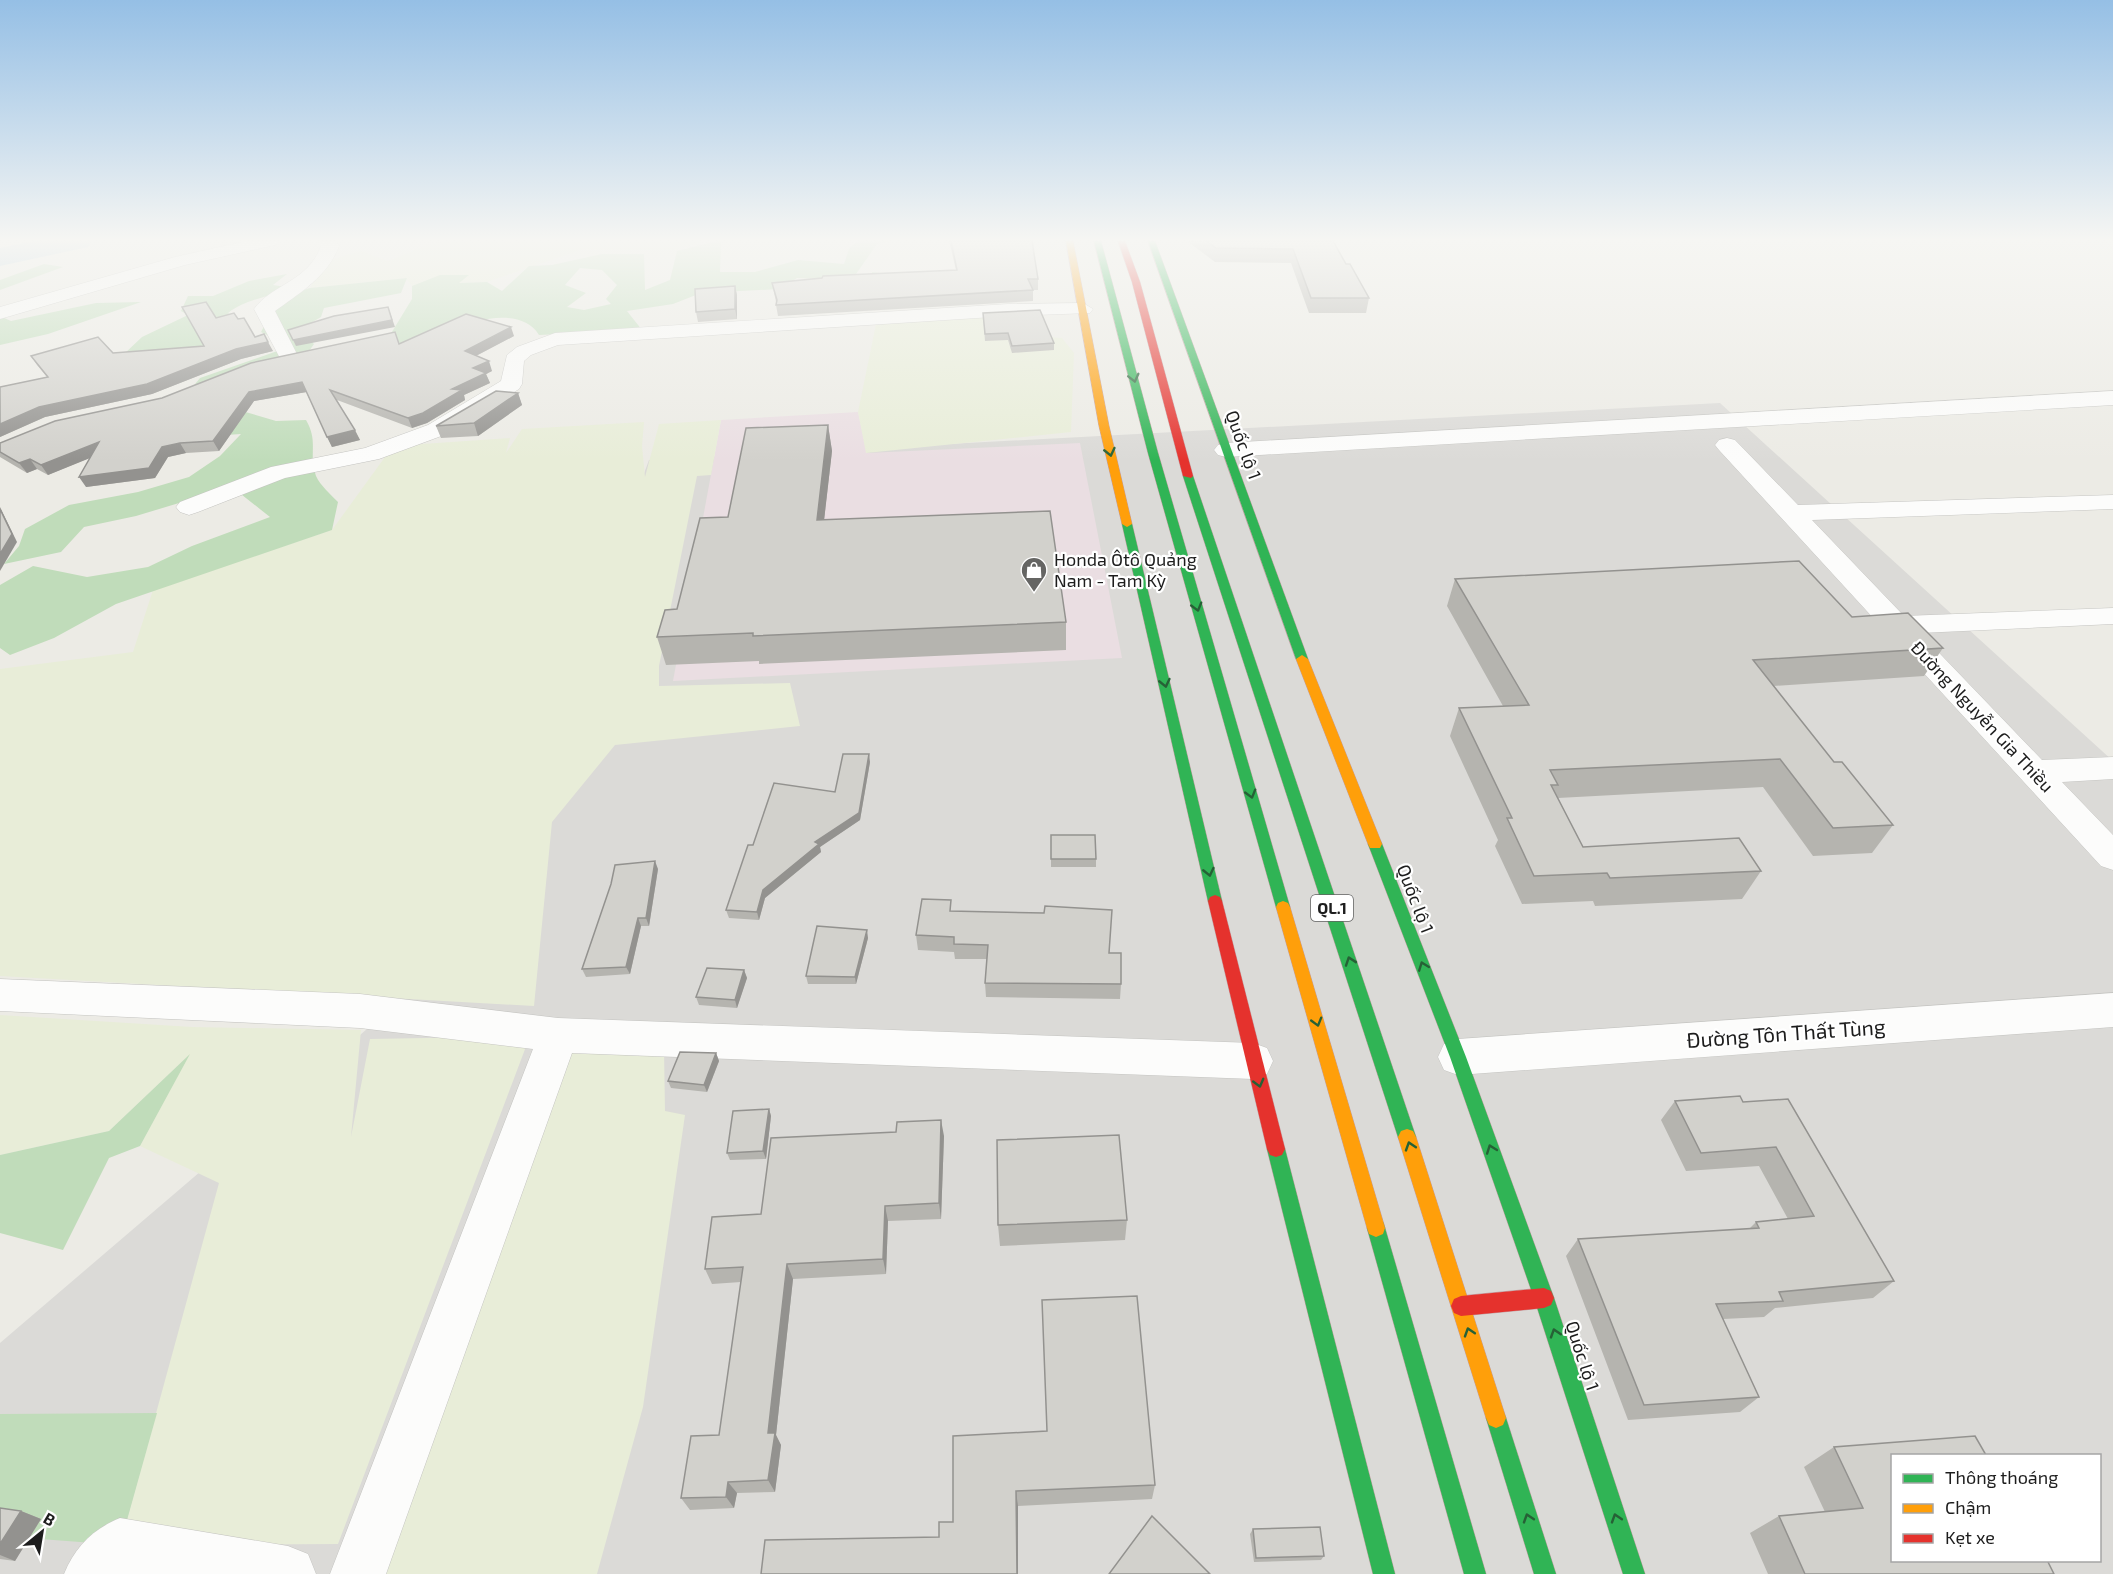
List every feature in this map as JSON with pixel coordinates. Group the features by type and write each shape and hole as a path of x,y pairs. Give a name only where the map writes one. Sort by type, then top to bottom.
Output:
{"highway":[{"path":"1085,314 1100,353 1104,426 1253,1061 1384,1574"},
{"name":"QL.1","path":"1118,314 1153,453 1475,1574"},
{"name":"Quốc lộ 1","path":"1152,314 1226,450 1273,597 1458,1057 1544,1298 1634,1574"},
{"name":"Quốc lộ 1","path":"1172,314 1171,351 1180,454 1370,1020 1545,1574"},
{"path":"1100,353 1171,351"},
{"path":"1227,598 1247,598"},
{"path":"1461,1305 1544,1298"}],"street":[{"path":"267,314 288,356"},
{"path":"189,507 279,472 371,454 436,430 512,384 514,358 524,351 555,339 938,314"},
{"path":"263,362 309,352"},
{"path":"1226,450 2113,398"},
{"name":"Đường Nguyễn Gia Thiều","path":"1727,445 2113,857"},
{"path":"1791,513 2113,502"},
{"path":"1896,625 2113,616"},
{"path":"2034,772 2113,768"},
{"path":"0,995 360,1011 558,1035 1253,1061"},
{"name":"Đường Tôn Thất Tùng","path":"1458,1057 2113,1010"},
{"path":"358,1574 558,1035"},
{"path":"92,1574 120,1545 288,1574"}],"shaded area":[{"path":"1720,403 2113,761 2113,1574 0,1574 0,1343 471,940 649,460"},
{"path":"858,412 867,453 1080,443 1122,658 673,681 721,420"}],"green space":[{"path":"42,314 105,314 48,334 0,345 0,316 11,321"},
{"path":"230,314 237,319 237,344 124,354 142,337 188,315"},
{"path":"271,314 322,314 299,330 314,344 298,367 191,389 200,378 283,349 275,339 261,332"},
{"path":"403,314 630,314 642,330 539,335 523,321 500,318 466,325 454,331 439,346 418,347 387,340"},
{"path":"986,314 1007,314 1003,334 1062,338 1074,353 1071,432 866,453 858,412 876,324 964,319"},
{"path":"242,411 276,421 306,420 312,435 316,476 338,502 332,530 116,604 54,638 10,655 0,648 0,585 33,566 87,577 148,567 192,546 270,517 232,487 136,516 84,527 61,552 4,564 19,546 25,529 69,505 138,492 189,477 220,456 241,434 226,435"},
{"path":"721,420 711,475 697,476 659,666 659,686 790,683 800,726 615,745 552,822 534,1006 0,976 0,669 133,652 153,590 332,530 393,446 510,438 506,453 522,429 644,422 642,446 645,477 659,424"},
{"path":"0,1015 192,1027 361,1030 351,1137 370,1039 530,1036 338,1544 120,1545 219,1183 140,1146 188,1056 109,1131 0,1155"},
{"path":"575,1039 664,1050 665,1111 685,1115 643,1407 597,1574 381,1574"},
{"path":"190,1054 140,1146 109,1158 63,1250 0,1233 0,1155 109,1131"},
{"path":"157,1413 120,1545 0,1536 0,1414"}],"building":[{"path":"186,314 214,314 216,318 235,314 238,319 244,318 255,337 264,334 268,342 236,349 147,384 39,407 0,424 0,387 48,377 31,356 98,337 113,353 204,346"},
{"path":"390,314 392,320 293,340 288,330 334,316"},
{"path":"465,314 511,327 465,351 489,361 473,368 486,373 452,389 462,390 423,413 408,418 330,390 355,430 327,437 302,382 249,392 213,441 180,443 162,447 149,468 79,477 99,442 41,465 30,459 19,463 0,452 0,443 55,421 162,398 251,363 395,332 399,344"},
{"path":"983,314 1042,314 1054,343 1012,346 1008,333 985,334"},
{"path":"496,391 518,393 474,423 436,426"},
{"path":"828,425 817,520 1050,511 1066,622 753,636 753,633 657,637 665,610 677,609 700,518 728,517 746,428"},
{"path":"0,509 12,534 0,554"},
{"path":"1799,561 1852,617 1908,613 1943,648 1753,660 1834,762 1842,762 1893,825 1833,828 1780,759 1550,770 1558,785 1551,785 1583,847 1739,838 1761,871 1610,878 1607,873 1534,876 1507,818 1512,818 1459,708 1529,705 1455,579"},
{"path":"843,754 869,754 859,813 815,842 819,844 763,890 757,912 726,910 748,845 753,845 774,783 835,792"},
{"path":"1051,835 1095,835 1096,859 1051,859"},
{"path":"655,861 646,918 638,918 626,967 582,969 611,884 615,865"},
{"path":"922,899 951,900 950,911 1044,913 1045,906 1112,910 1109,953 1121,953 1121,984 985,983 988,945 954,944 954,937 916,935"},
{"path":"817,926 867,930 855,977 806,976"},
{"path":"707,968 744,970 735,1000 696,997"},
{"path":"680,1052 716,1053 704,1085 668,1081"},
{"path":"1740,1096 1743,1102 1788,1099 1894,1281 1779,1292 1783,1301 1716,1304 1759,1397 1644,1405 1578,1239 1759,1228 1756,1222 1814,1216 1776,1147 1701,1153 1675,1101"},
{"path":"769,1109 763,1151 727,1153 733,1111"},
{"path":"941,1120 939,1203 885,1206 883,1259 787,1264 768,1433 775,1433 768,1480 728,1482 726,1497 681,1498 691,1436 719,1435 743,1267 705,1269 712,1217 761,1214 771,1138 896,1132 897,1122"},
{"path":"1119,1135 1127,1220 998,1225 997,1140"},
{"path":"1137,1296 1155,1485 1016,1491 1017,1574 761,1574 765,1540 939,1537 939,1522 953,1522 953,1436 1047,1431 1042,1300"},
{"path":"1975,1436 1985,1454 1891,1454 1891,1562 2048,1562 2054,1574 1805,1574 1779,1516 1863,1508 1834,1447"},
{"path":"0,1508 21,1511 0,1544"},
{"path":"1152,1516 1210,1574 1109,1574"},
{"path":"1320,1527 1324,1556 1256,1558 1253,1529"}],"traffic: fast":[{"path":"1116,314 1153,453 1283,907"},
{"path":"1178,314 1302,659"},
{"path":"1188,476 1407,1137"},
{"path":"1127,524 1215,901"},
{"path":"1375,844 1458,1057 1544,1298 1634,1574"},
{"path":"1276,1149 1384,1574"},
{"path":"1376,1228 1475,1574"},
{"path":"1496,1418 1545,1574"}],"traffic: slow":[{"path":"1083,314 1104,426 1127,524"},
{"path":"1302,659 1375,844"},
{"path":"1283,907 1376,1228"},
{"path":"1407,1137 1496,1418"}],"traffic: jam":[{"path":"1145,314 1188,476"},
{"path":"1215,901 1276,1149"},
{"path":"1461,1306 1544,1298"}],"place":[{"name":"Honda Ôtô Quảng Nam - Tam Kỳ","path":"1034,593"}]}
